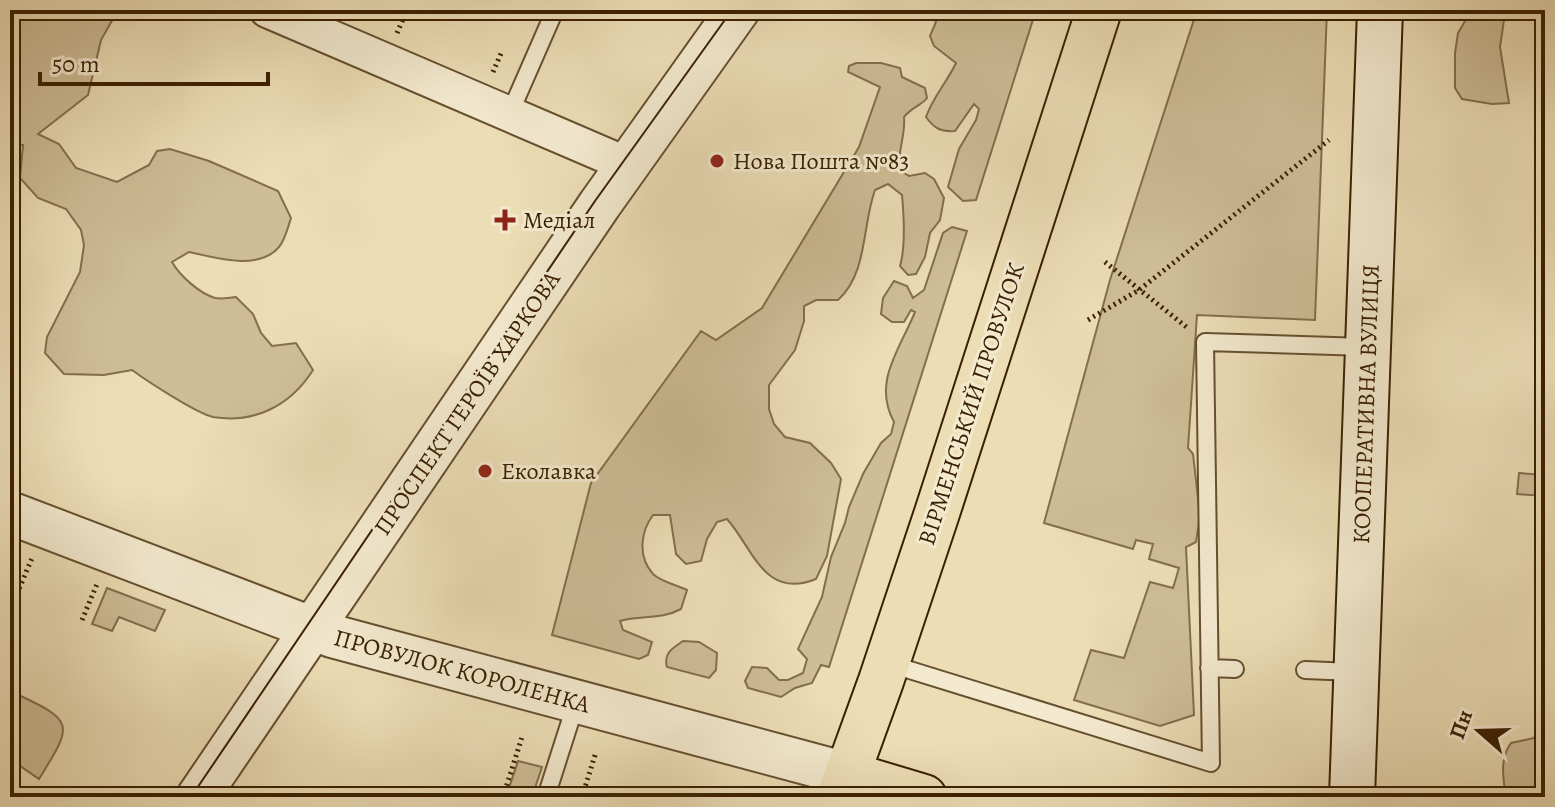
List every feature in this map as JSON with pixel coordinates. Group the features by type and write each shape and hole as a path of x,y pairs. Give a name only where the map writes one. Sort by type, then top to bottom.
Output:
{"main road":[{"name":"ВІРМЕНСЬКИЙ ПРОВУЛОК","path":"843,785 887,663 1099,10"},
{"name":"КООПЕРАТИВНА ВУЛИЦЯ","path":"1352,797 1380,10"},
{"name":"ПРОВУЛОК КОРОЛЕНКА","path":"843,785 924,797"}],"street":[{"path":"267,10 628,165"},
{"name":"ПРОСПЕКТ ГЕРОЇВ ХАРКОВА","path":"198,797 628,165 738,10"},
{"name":"ПРОВУЛОК КОРОЛЕНКА","path":"10,513 348,641 576,703 843,785"}],"lane":[{"path":"510,113 555,10"},
{"path":"887,663 1211,763 1205,342 1368,347"},
{"path":"1209,668 1235,669"},
{"path":"1305,670 1356,672"},
{"path":"546,797 576,703"}],"path":[{"path":"397,33 406,12"},
{"path":"493,73 502,51"},
{"path":"1088,320 1139,290 1329,140"},
{"path":"1105,262 1205,342"},
{"path":"17,594 34,552"},
{"path":"82,620 99,578"},
{"path":"503,797 523,734"},
{"path":"582,797 596,752"}],"shaded area":[{"path":"10,10 118,10 101,40 88,95 38,134 59,144 76,168 117,182 149,165 157,151 170,149 209,161 278,191 291,218 281,244 270,254 260,259 237,261 189,252 172,262 185,278 203,292 215,298 236,297 253,314 261,333 272,346 296,343 313,370 283,402 243,418 213,417 184,403 132,370 104,375 64,374 45,353 47,337 80,272 84,245 81,230 66,209 38,198 20,178 23,145 10,145"},
{"path":"931,10 1036,10 976,200 963,201 948,187 959,149 979,109 974,104 955,131 938,128 926,117 956,63 934,46 930,36 936,22"},
{"path":"1197,10 1327,10 1315,320 1197,315 1188,448 1193,454 1200,516 1196,542 1186,547 1194,715 1160,726 1074,700 1091,650 1124,658 1150,582 1173,588 1179,568 1149,559 1153,544 1136,540 1133,549 1044,523 1110,280"},
{"path":"1496,10 1504,20 1500,47 1509,103 1492,104 1462,99 1455,88 1458,33 1471,11"},
{"path":"881,63 900,68 902,77 925,88 927,98 904,117 901,171 909,176 925,173 934,179 944,198 940,220 930,233 925,257 916,274 908,275 900,266 904,241 902,195 888,184 875,190 859,263 848,289 838,300 816,300 804,306 804,321 795,350 769,385 769,409 774,424 785,437 810,443 831,463 841,479 827,556 816,579 798,584 784,583 772,577 727,519 717,522 707,539 701,561 686,564 676,554 670,515 653,515 642,544 648,567 660,579 687,590 681,609 666,615 620,621 623,630 652,642 648,655 639,659 552,635 591,483 701,331 716,340 762,308 859,147 880,87 848,72 849,66"},
{"path":"952,227 967,231 829,667 821,665 812,683 795,688 781,697 748,688 745,681 752,667 767,668 779,680 788,680 803,673 807,659 798,649 822,597 831,557 849,507 863,474 881,443 891,434 894,422 888,407 887,379 915,312 911,310 904,322 892,322 881,314 883,298 894,281 907,286 913,298 924,290 943,233"},
{"path":"1519,473 1545,475 1545,496 1517,494"},
{"path":"107,588 165,610 155,631 119,617 112,631 92,624"},
{"path":"683,641 699,642 717,653 716,670 709,678 667,667 668,654"},
{"path":"14,693 49,711 62,726 58,746 39,779 10,759 10,700"},
{"path":"1541,722 1545,722 1545,792 1539,797 1511,797 1505,792 1505,755 1511,743 1534,738"},
{"path":"518,761 542,767 532,797 506,797"}],"tram line":[{"path":"191,797 595,201 732,10"}],"place":[{"name":"Нова Пошта №83","path":"717,161"},
{"name":"Медіал","path":"505,220"},
{"name":"Еколавка","path":"485,471"}]}
